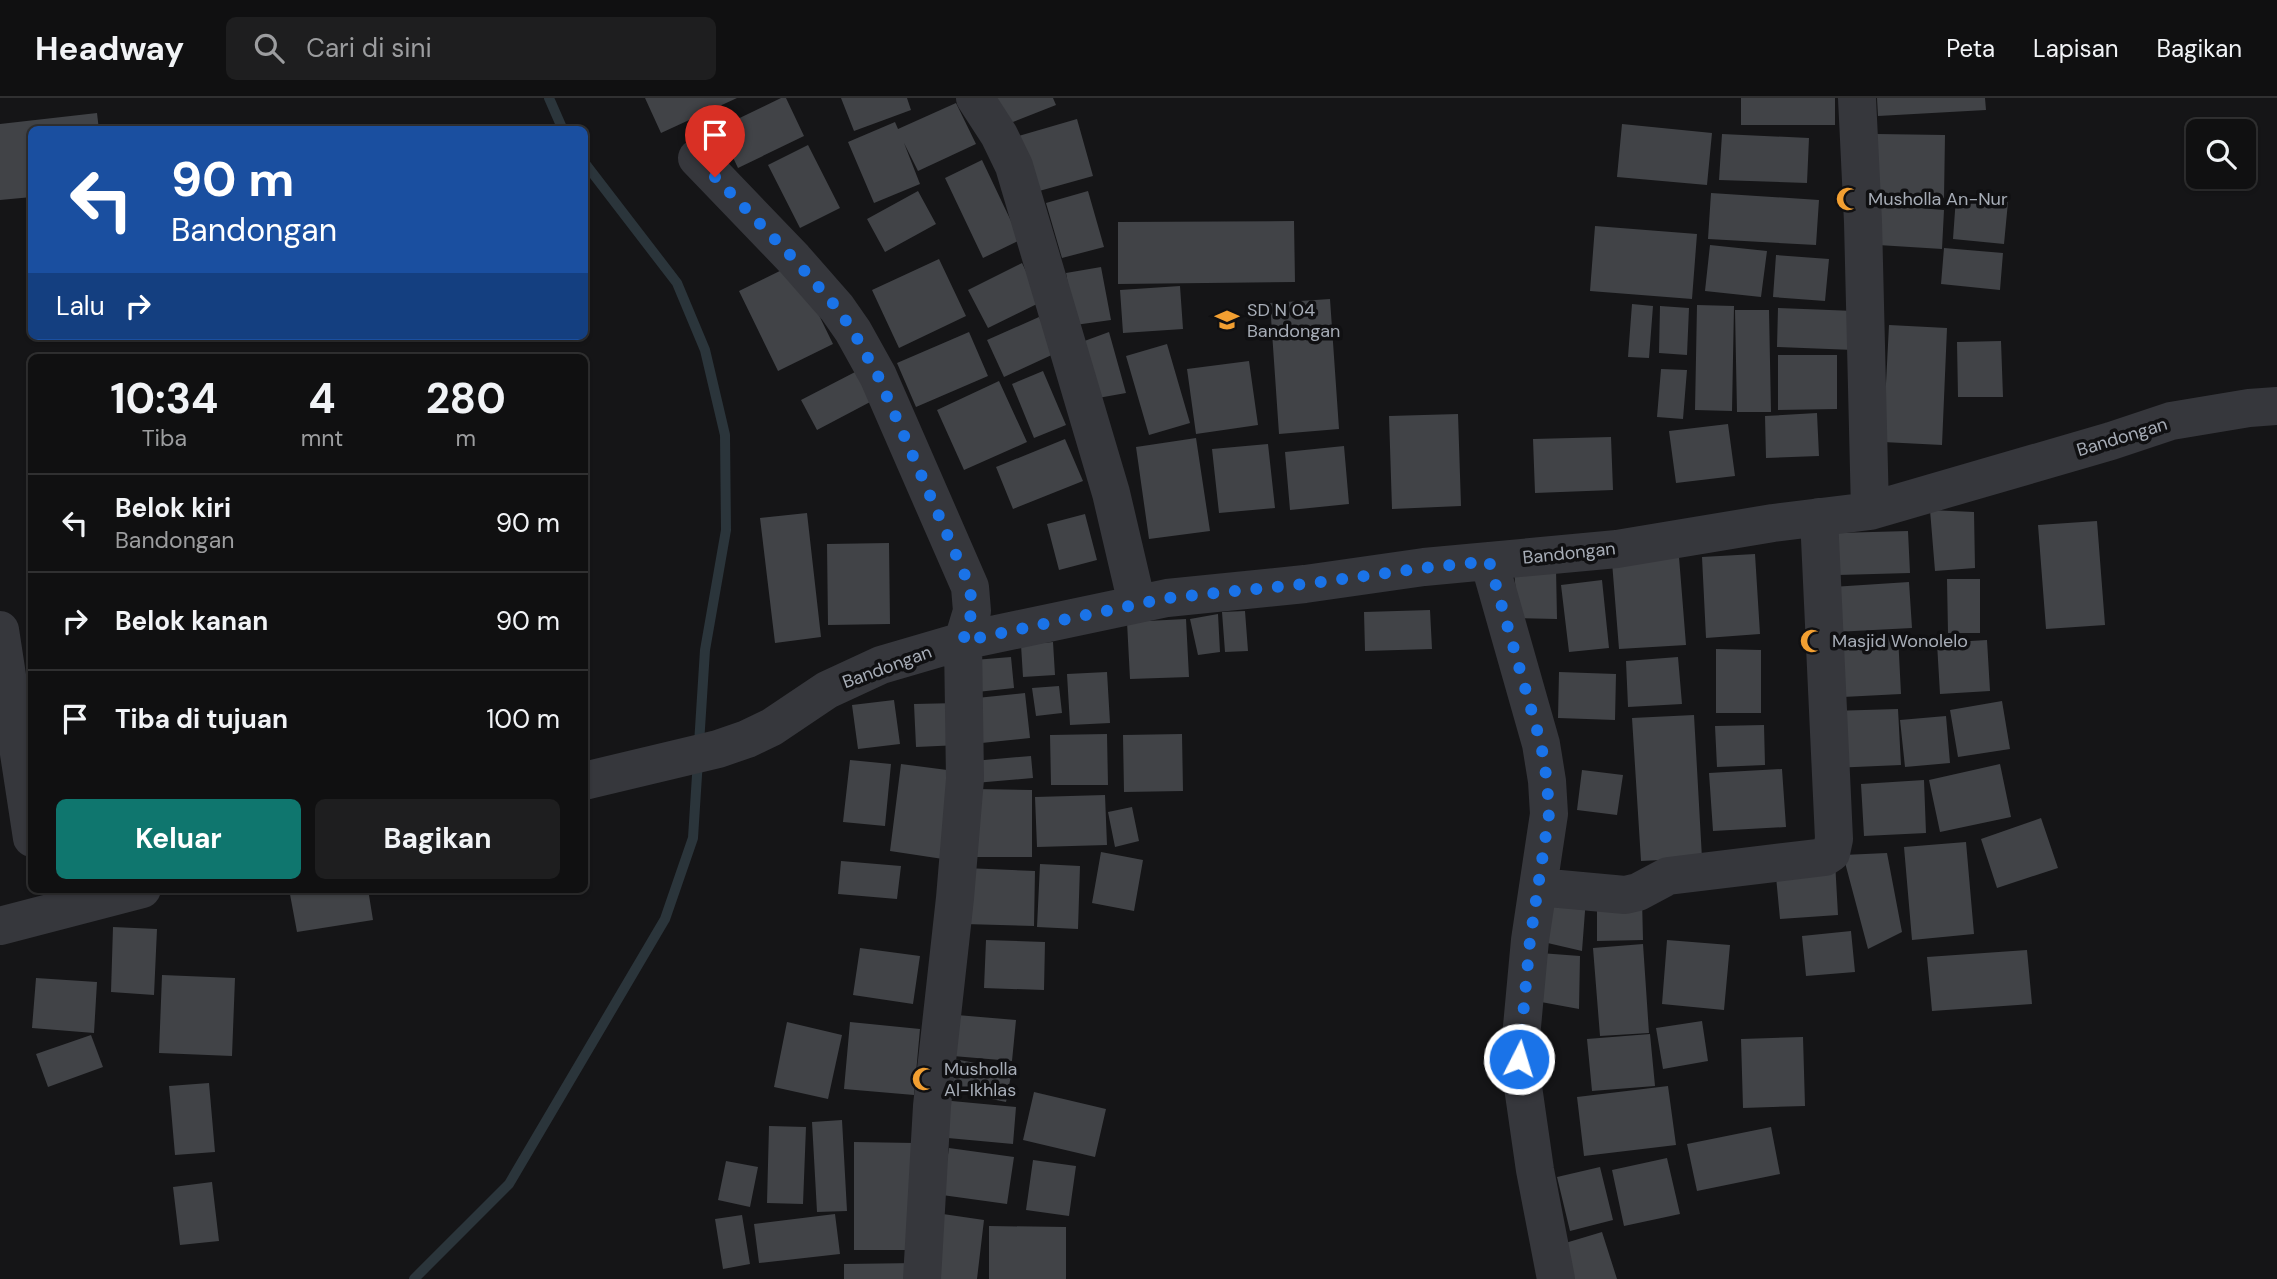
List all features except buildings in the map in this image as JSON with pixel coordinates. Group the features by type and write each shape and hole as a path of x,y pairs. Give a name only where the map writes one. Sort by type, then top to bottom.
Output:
{"street":[{"path":"975,98 999,135 1014,166 1111,493 1137,604"},
{"path":"1857,98 1870,511"},
{"path":"697,159 820,288 853,331 872,365 970,587 972,611 963,641 965,779 932,1106 922,1279"},
{"name":"Bandongan","path":"588,781 718,749 747,739 772,727 827,690 881,665 963,641 1167,598 1617,549 1870,511 2171,421 2277,406"},
{"path":"1538,887 1625,895 1638,892 1668,876 1825,857 1831,853 1834,839 1819,517"},
{"path":"1489,561 1541,744 1547,781 1549,814 1530,940 1519,1059 1535,1170 1556,1279"},
{"path":"0,630 28,812"},
{"path":"0,926 41,902 111,893"}],"waterway":[{"path":"549,98 561,126"},
{"path":"414,1279 509,1184 665,919 693,838 705,650 726,530 725,435 705,350 677,283 588,167"}],"place":[{"name":"Musholla An-Nur","path":"1848,199"},
{"name":"SD N 04 Bandongan","path":"1227,320"},
{"name":"Masjid Wonolelo","path":"1812,641"},
{"name":"Musholla Al-Ikhlas","path":"924,1079"}],"route":[{"path":"715,177 837,308 878,376 970,587 972,611 963,641 1167,598 1489,561 1541,744 1549,814 1530,940 1519,1059"}]}
